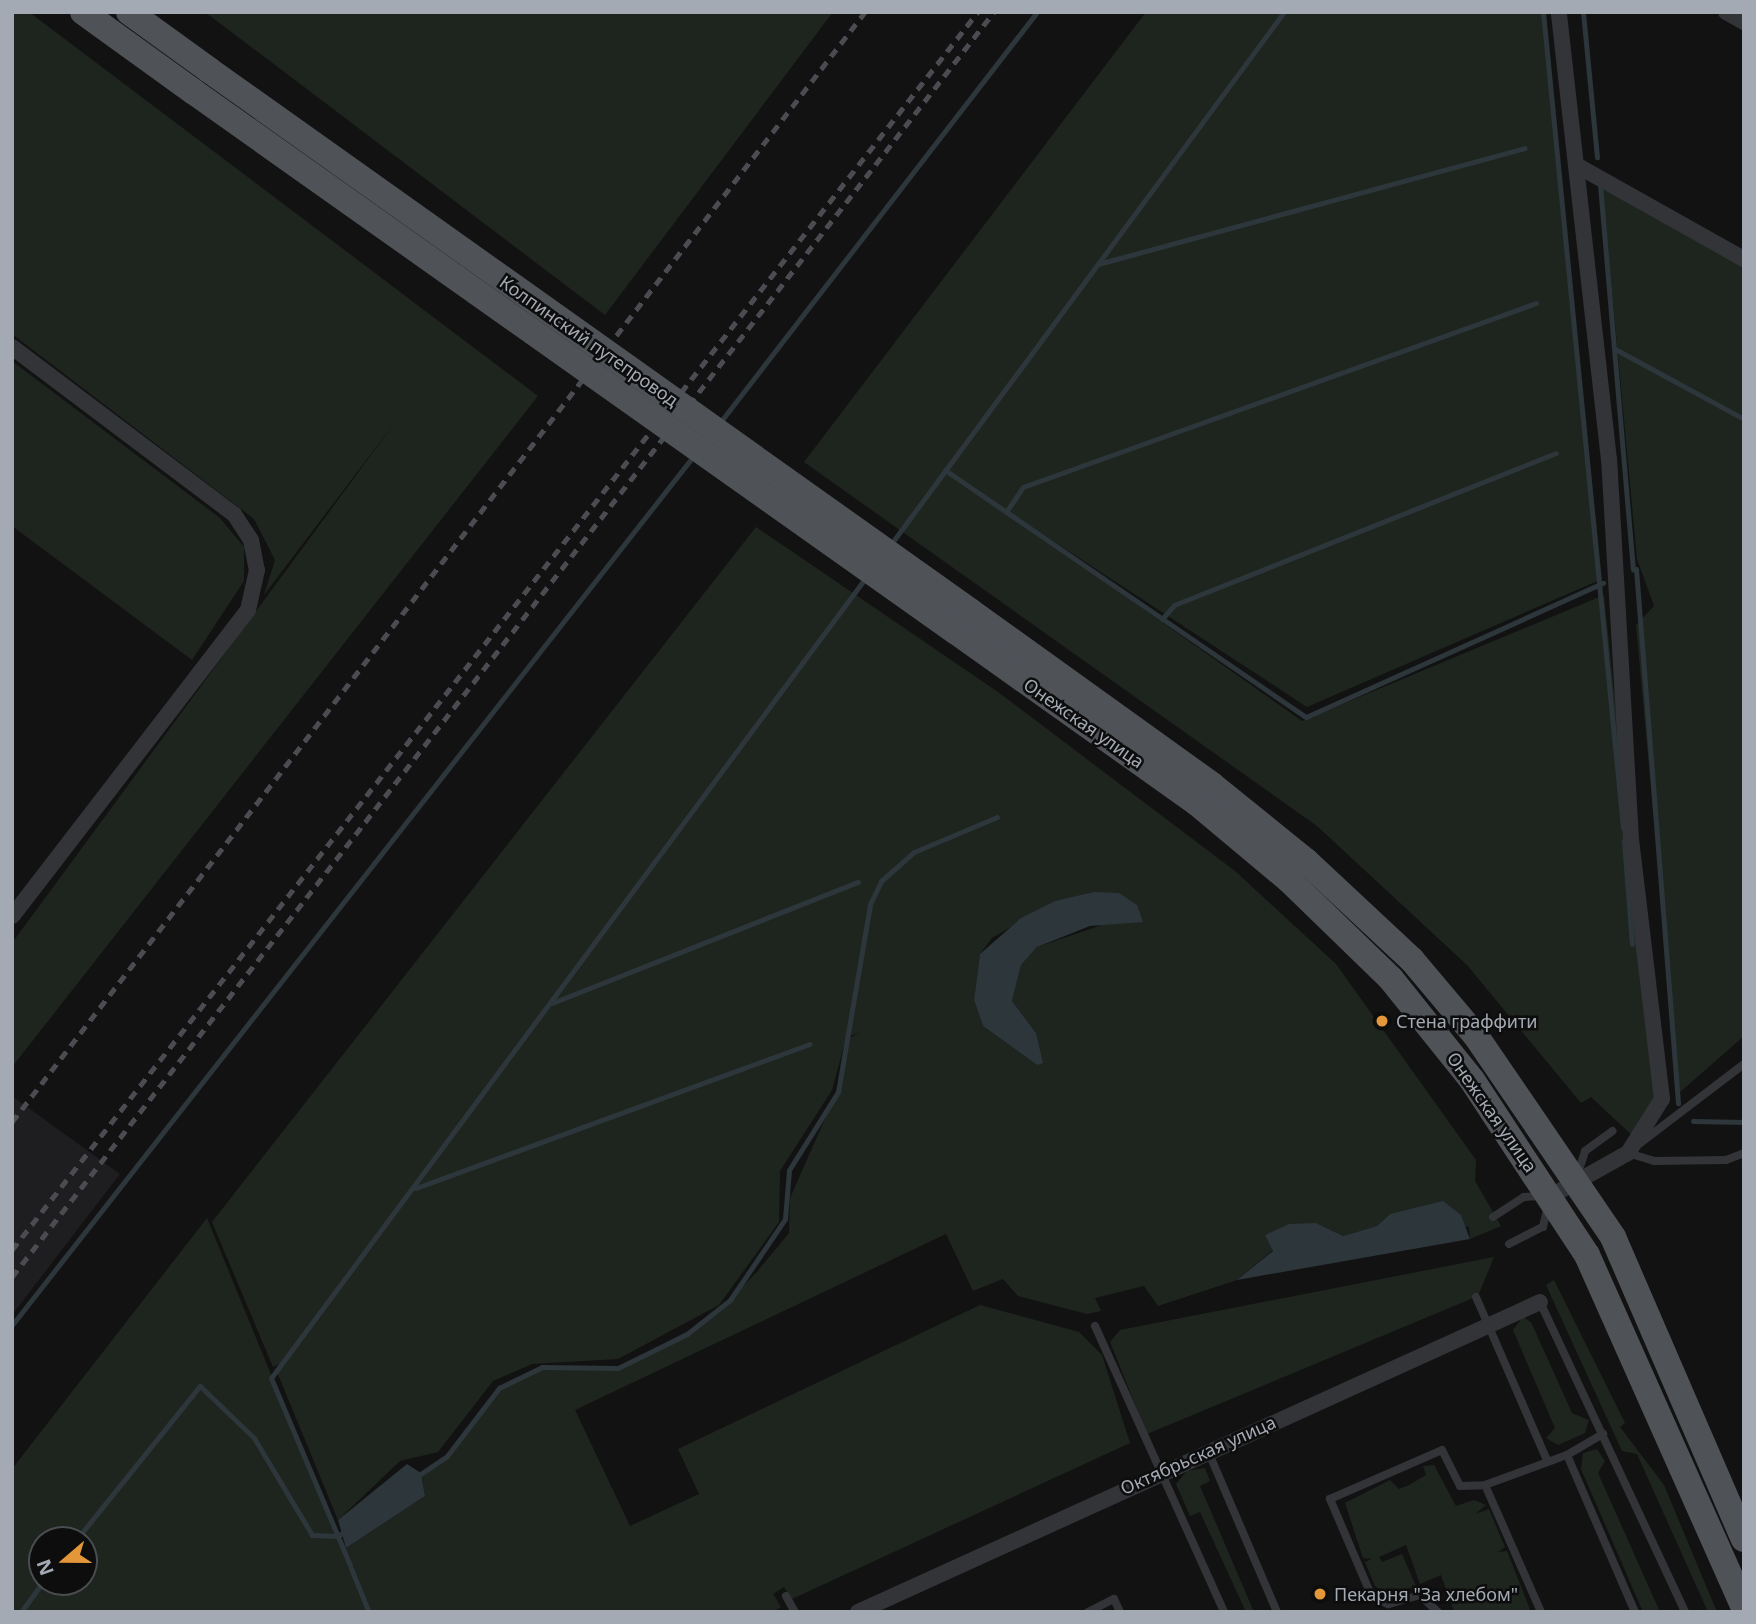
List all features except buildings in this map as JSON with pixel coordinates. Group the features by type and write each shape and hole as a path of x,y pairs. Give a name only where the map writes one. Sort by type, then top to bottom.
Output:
{"main road":[{"path":"83,12 202,81"},
{"path":"129,12 202,81"},
{"name":"Колпинский путепровод","path":"202,81 962,621"},
{"name":"Онежская улица","path":"962,621 1212,785 1354,903 1476,1036 1613,1237 1668,1355 1744,1539"},
{"name":"Онежская улица","path":"962,621 1197,803 1339,927 1472,1080 1551,1196 1649,1385 1744,1608"}],"street":[{"path":"1551,1196 1576,1179 1628,1153 1662,1099 1631,839 1609,460 1559,12"},
{"path":"1726,12 1744,22"},
{"path":"1578,166 1744,258"},
{"path":"12,347 234,514 251,540 257,570 248,610 12,916"},
{"name":"Октябрьская улица","path":"858,1612 1158,1472 1540,1302"}],"lane":[{"path":"1628,1153 1744,1064"},
{"path":"1576,1179 1585,1152 1613,1131"},
{"path":"1628,1153 1655,1161 1726,1160 1744,1153"},
{"path":"1493,1217 1524,1197 1551,1196 1543,1227 1509,1244"},
{"path":"1476,1297 1546,1458"},
{"path":"1540,1302 1685,1612"},
{"path":"1095,1326 1158,1472 1224,1612"},
{"path":"1438,1612 1420,1595 1388,1604 1372,1597 1330,1499 1441,1450 1460,1486 1485,1485 1546,1458 1567,1455 1603,1434"},
{"path":"1208,1451 1277,1612"},
{"path":"1567,1455 1635,1612"},
{"path":"1485,1485 1541,1612"},
{"path":"786,1596 795,1612"},
{"path":"1088,1612 1114,1599 1120,1612"}],"shaded area":[{"path":"12,12 29,12 538,396 12,1067 12,943 399,417 264,595 275,560 254,519 12,334"},
{"path":"205,12 833,12 605,315"},
{"path":"1146,12 1543,12 1602,579 1307,707 972,488 1302,721 1604,595 1657,1105 1635,1138 1591,1097 1581,1103 1467,965 1317,826 804,462"},
{"path":"1602,183 1744,262 1744,1036 1679,1093 1636,625 1654,606 1637,559"},
{"path":"12,361 220,518 244,547 244,581 192,660 12,526"},
{"path":"756,527 998,692 1235,871 1336,964 1476,1160 1475,1181 1501,1226 1470,1239 1469,1227 1390,1214 1377,1226 1343,1236 1316,1223 1265,1235 1273,1250 1237,1280 1158,1306 1144,1286 1095,1298 1101,1311 1087,1314 1018,1296 1003,1279 973,1291 946,1234 575,1410 630,1526 699,1494 678,1449 980,1305 1079,1332 1102,1355 1130,1443 792,1599 784,1587 773,1594 781,1607 772,1612 372,1612 346,1548 425,1496 422,1476 447,1456 499,1388 542,1367 618,1368 710,1319 756,1273 789,1233 790,1198 840,1085 850,1038 860,1032 846,1038 832,1090 780,1171 779,1222 719,1305 618,1359 532,1364 493,1381 438,1452 400,1461 338,1520 277,1372 282,1363 273,1367 212,1222","holes":["1119,893 1108,923 1037,947 1021,965 1012,1001 1036,1033 1037,1065 983,1026 974,1000 980,954 992,938 1055,901"]},
{"path":"1094,892 1119,893 1137,905 1143,922 1090,926 1037,947 1021,965 1012,1001 1036,1033 1043,1063 1037,1065 983,1026 974,1000 980,954 1021,918 1055,901"},
{"path":"12,1096 120,1174 12,1315"},
{"path":"1443,1201 1461,1215 1470,1239 1237,1280 1273,1251 1265,1235 1289,1224 1316,1223 1343,1236 1377,1226 1390,1214"},
{"path":"207,1218 368,1612 12,1612 12,1469"},
{"path":"1494,1257 1478,1296 1147,1434 1110,1342 1120,1330"},
{"path":"1554,1280 1625,1423 1620,1427 1664,1485 1717,1612 1708,1612 1637,1454 1622,1451 1546,1285"},
{"path":"1523,1317 1531,1322 1572,1413 1589,1420 1585,1433 1558,1445 1546,1438 1555,1428 1513,1330"},
{"path":"1597,1449 1605,1461 1598,1473 1660,1612 1643,1612 1581,1469 1583,1453"},
{"path":"407,1464 421,1473 425,1496 346,1548 338,1520"},
{"path":"1434,1465 1456,1506 1474,1500 1486,1505 1475,1514 1489,1509 1505,1547 1498,1552 1507,1551 1531,1612 1454,1612 1441,1575 1420,1584 1406,1545 1379,1557 1382,1562 1402,1554 1416,1586 1388,1596 1375,1586 1365,1562 1372,1559 1363,1558 1345,1503 1390,1480 1399,1489 1409,1485 1426,1475 1423,1466"},
{"path":"1205,1468 1210,1481 1200,1486 1254,1612 1246,1612 1200,1512 1190,1516 1176,1484 1187,1471"}],"waterway":[{"path":"718,425 1037,12"},
{"path":"891,544 1284,12"},
{"path":"1543,12 1623,828"},
{"path":"1583,12 1597,157"},
{"path":"1098,264 1524,148"},
{"path":"1600,185 1633,570"},
{"path":"1006,512 1023,487 1536,303"},
{"path":"1615,349 1744,419"},
{"path":"1162,619 1174,605 1556,453"},
{"path":"12,1325 695,454"},
{"path":"945,470 1306,717 1603,583"},
{"path":"1636,569 1678,1103"},
{"path":"350,1565 271,1378 866,577"},
{"path":"416,1477 447,1456 499,1388 542,1367 618,1368 687,1334 730,1300 785,1219 789,1170 838,1092 870,904 881,881 914,852 997,817"},
{"path":"1624,841 1632,944"},
{"path":"552,1003 858,882"},
{"path":"416,1188 810,1044"},
{"path":"1693,1121 1744,1122"},
{"path":"87,1526 200,1386 254,1438 312,1535 338,1536 347,1529"},
{"path":"351,1568 369,1612"},
{"path":"21,1612 33,1596"}],"railway":[{"path":"12,1122 865,12"},
{"path":"12,1250 978,12"},
{"path":"12,1277 994,12"}],"place":[{"name":"Стена граффити","path":"1382,1021"},
{"name":"Пекарня \"За хлебом\"","path":"1320,1594"}]}
